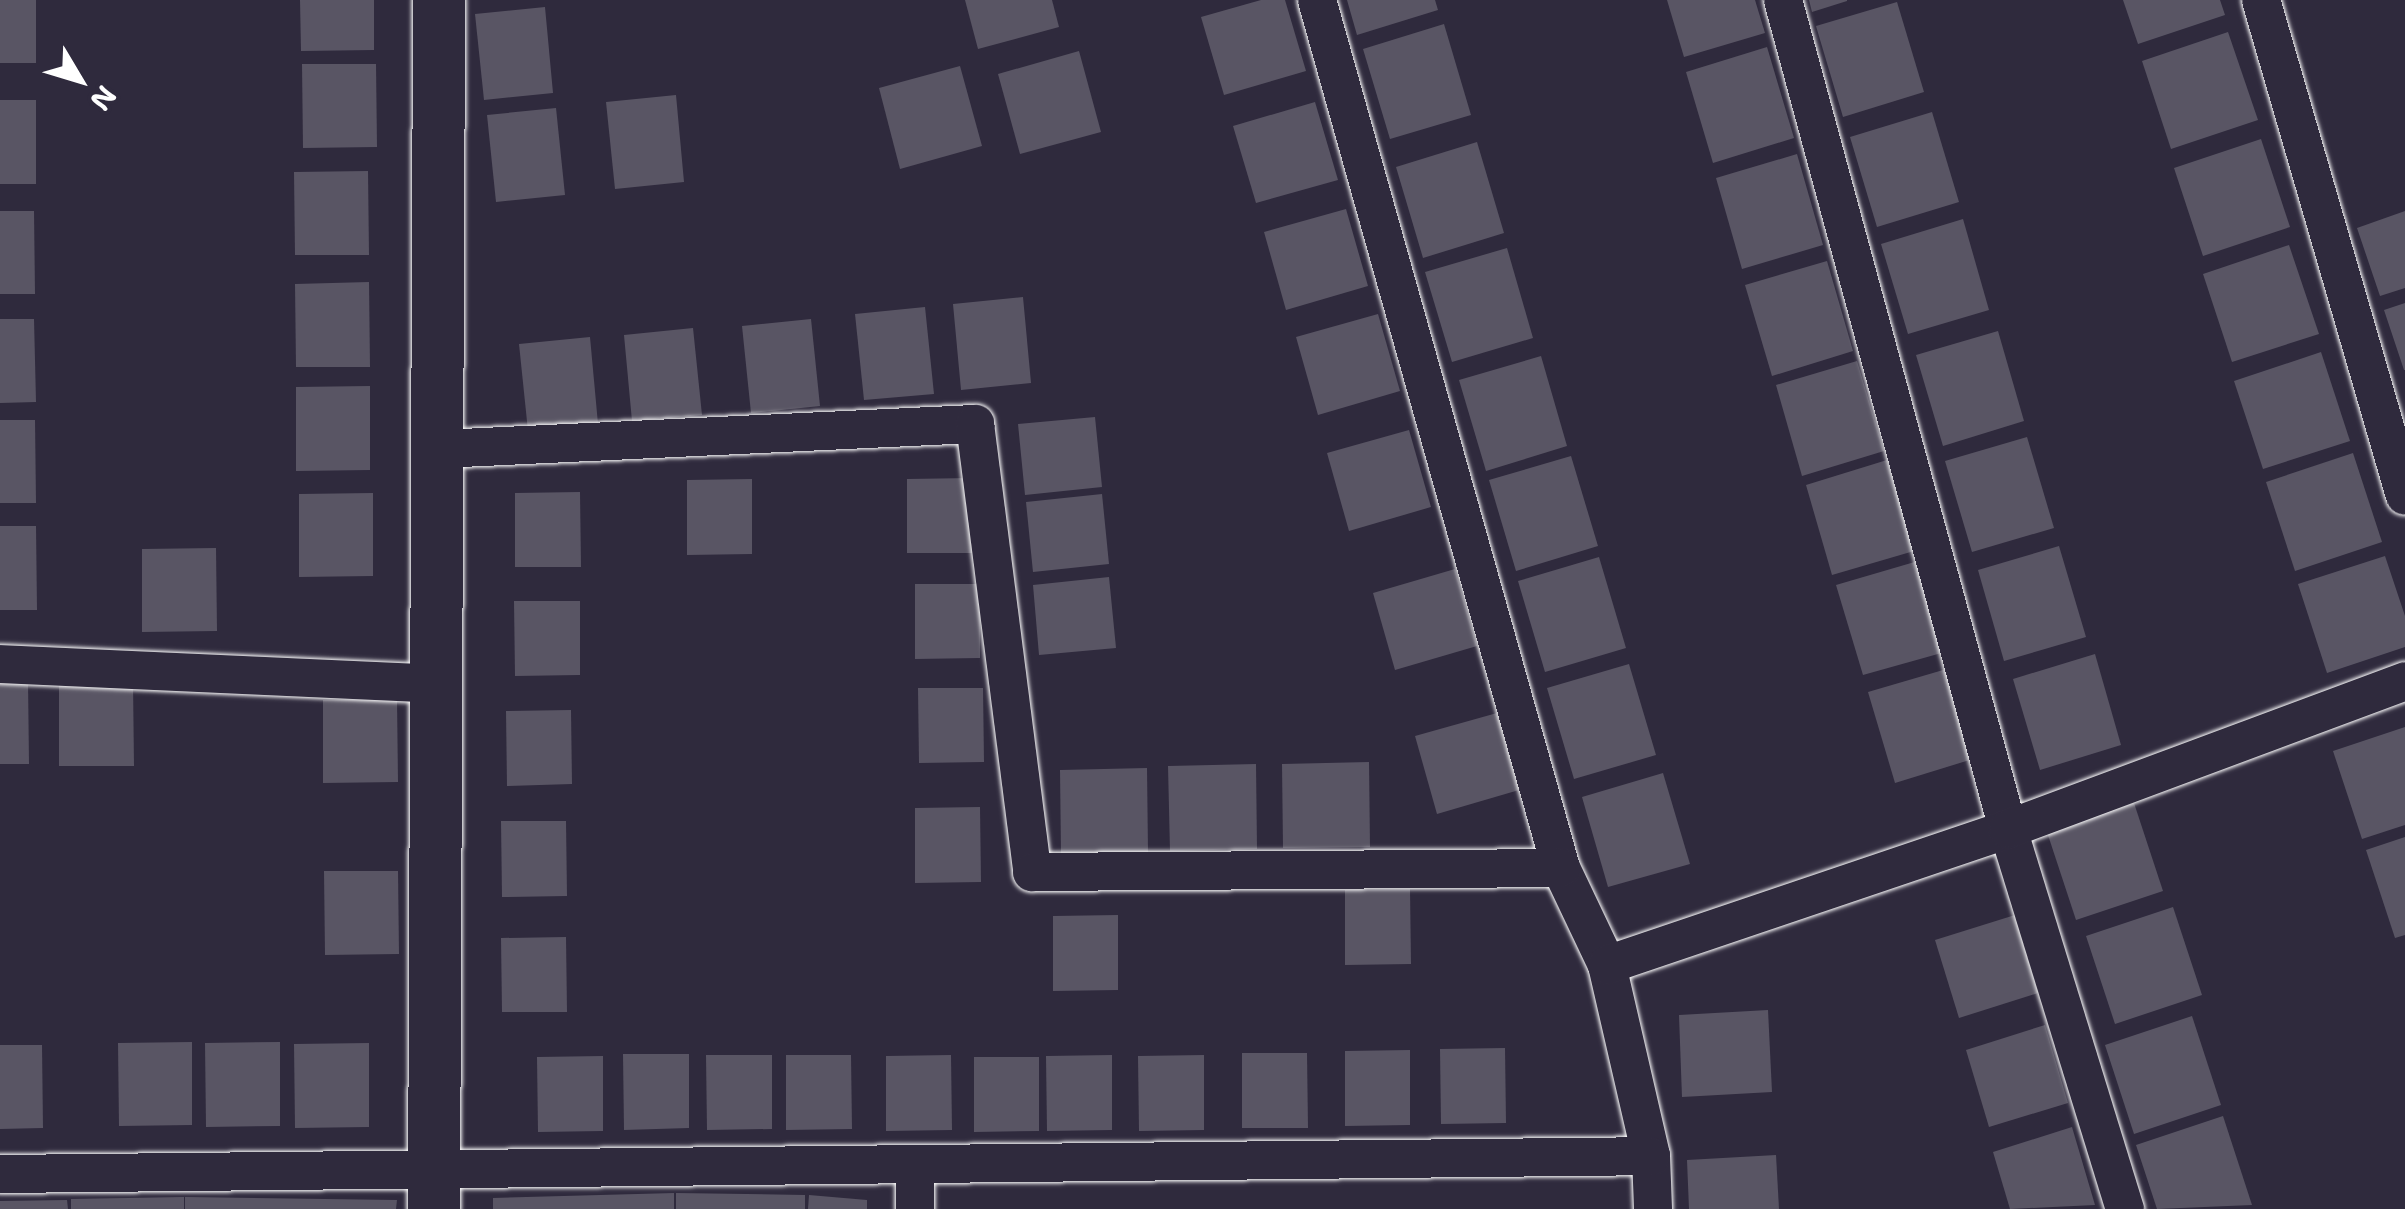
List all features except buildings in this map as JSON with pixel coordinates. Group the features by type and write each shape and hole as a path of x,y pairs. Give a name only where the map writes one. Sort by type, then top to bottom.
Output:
{"main road":[{"path":"434,1190 440,684 438,0"}],"street":[{"path":"1317,0 1561,868 1607,965 1651,1156 1653,1209"},
{"path":"1783,0 2008,829 2125,1209"},
{"path":"2261,0 2405,496"},
{"path":"440,449 975,424 1032,872 1561,868"},
{"path":"0,664 440,684"},
{"path":"1607,965 2008,829 2405,681"},
{"path":"0,1174 434,1190 915,1166 1651,1156"},
{"path":"915,1166 915,1209"}]}
